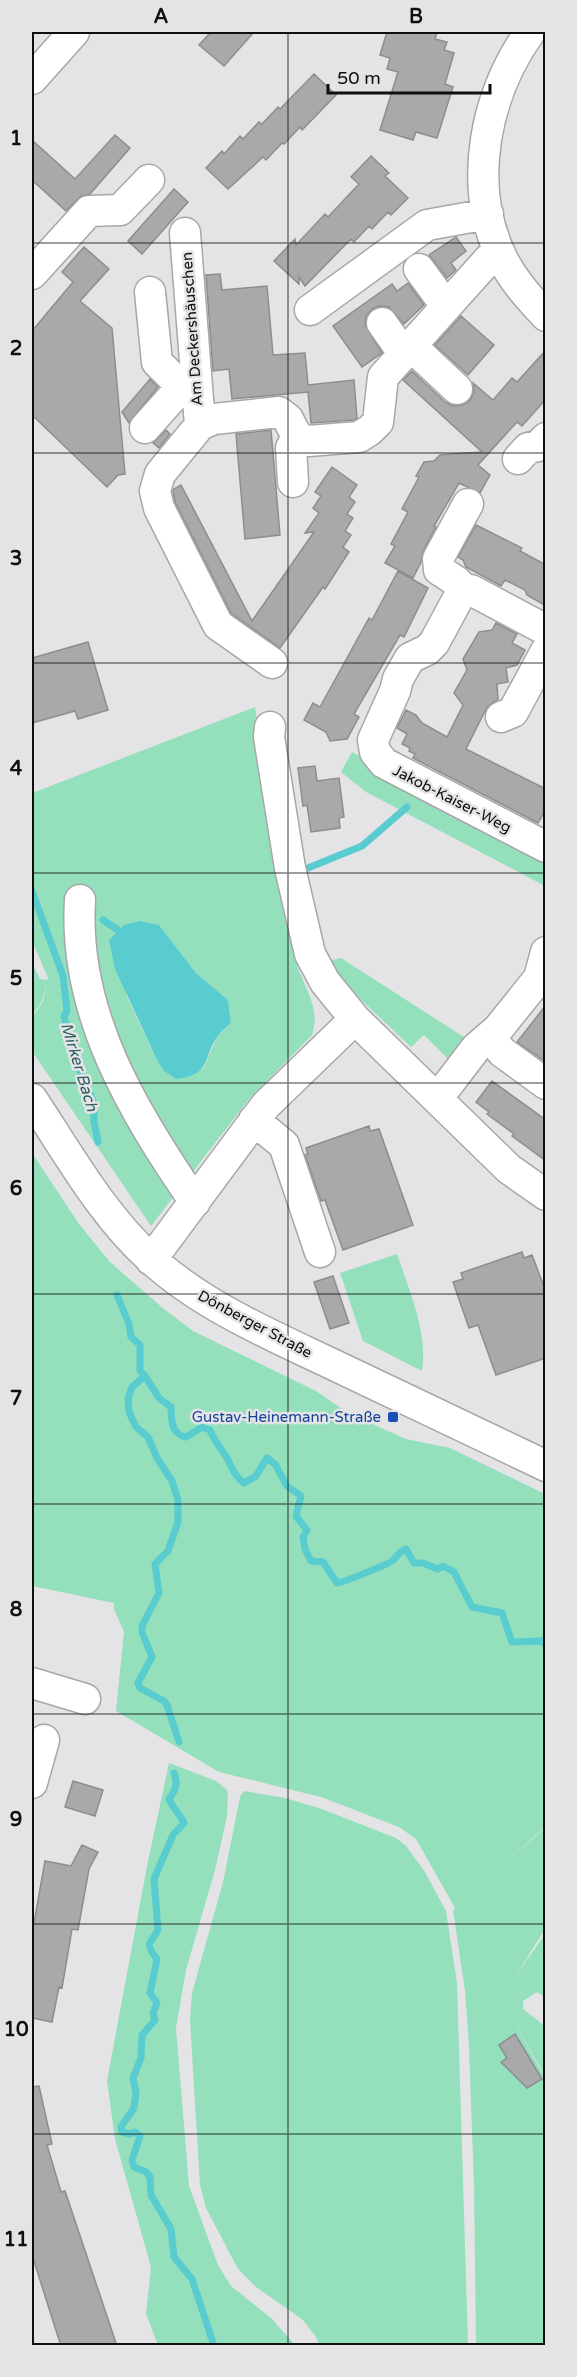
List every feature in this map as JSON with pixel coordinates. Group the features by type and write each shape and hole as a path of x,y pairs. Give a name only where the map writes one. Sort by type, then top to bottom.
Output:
{"street":[{"path":"32,79 74,32"},
{"path":"530,32 507,68 488,125 482,185 500,253 520,288 546,316"},
{"path":"32,274 89,211 120,210 149,180"},
{"path":"310,310 427,225 488,214"},
{"name":"Am Deckershäuschen","path":"184,233 195,430 214,419 279,412 288,418 297,437"},
{"path":"293,482 291,448 297,437 308,441 359,437 370,430 378,422 383,376 489,259 500,253"},
{"path":"419,269 446,306"},
{"path":"150,292 157,362 176,381 177,392 154,419 195,430 160,474 151,496 218,625 272,663"},
{"path":"382,323 406,349 457,389"},
{"path":"518,459 528,448 538,446 546,438"},
{"path":"468,504 438,559 439,570 465,590 471,590 546,630"},
{"name":"Jakob-Kaiser-Weg","path":"465,590 461,593 434,643 427,650 410,658 398,679 373,740 375,752 384,763 546,847"},
{"path":"501,717 513,712 546,651"},
{"path":"270,727 269,737 290,868 310,954 325,982 355,1018 509,1169 546,1195"},
{"path":"80,900 80,949 92,1011 123,1086 142,1121 195,1202"},
{"path":"437,1099 476,1048 490,1037 539,978 546,952"},
{"path":"151,1260 266,1105 355,1018"},
{"path":"490,1037 502,1052 546,1084"},
{"name":"Dönberger Straße","path":"32,1099 103,1205 130,1239 151,1260 196,1294 247,1323 546,1466"},
{"path":"254,1120 284,1145 320,1252"},
{"path":"32,1683 85,1699"},
{"path":"32,1783 44,1740"}],"green space":[{"path":"255,707 297,965 311,999 315,1016 312,1035 249,1099 151,1226 32,1051 32,1018 43,1001 47,983 42,1001 32,1016 32,963 40,979 47,980 48,978 32,941 32,787 35,792","holes":["124,925 159,925 196,973 228,1000 231,1023 217,1037 203,1069 163,1070 127,997 115,933"]},
{"path":"352,752 545,856 545,886 366,792 341,772"},
{"path":"341,958 470,1041 452,1063 424,1035 411,1047 357,996 354,999 328,961"},
{"path":"32,1153 79,1224 110,1262 193,1331 316,1391 348,1413 406,1439 450,1448 545,1494 545,1827 487,1879 545,1828 545,1929 515,1977 545,1934 545,1997 537,1992 523,2001 523,2009 545,2026 545,2076 510,2014 545,2078 545,2345 476,2345 474,2184 465,1991 453,1910 455,1908 416,1839 399,1827 321,1797 219,1772 116,1711 124,1632 114,1609 114,1603 32,1586"},
{"path":"397,1254 420,1326 422,1371 363,1341 340,1273"},
{"path":"169,1763 216,1781 228,1793 227,1816 215,1870 186,1970 176,2028 189,2186 218,2265 231,2286 271,2318 295,2345 158,2345 146,2314 151,2267 115,2139 107,2081 147,1866"},
{"path":"244,1791 285,1798 319,1808 396,1838 406,1846 425,1872 446,1911 457,1983 468,2345 319,2345 303,2320 256,2287 238,2269 206,2208 200,2185 190,2020 192,1993 223,1882 240,1797"}],"water":[{"path":"140,921 159,925 196,973 228,1000 231,1023 217,1037 200,1070 187,1077 176,1079 163,1070 115,969 109,940 124,925"}],"building":[{"path":"211,32 254,32 224,66 199,45"},
{"path":"387,32 437,32 435,39 447,42 444,50 454,53 445,84 453,87 437,138 416,132 413,140 380,130 398,72 387,69 390,58 380,55"},
{"path":"314,74 336,95 302,130 300,127 266,160 263,157 228,189 206,168 222,151 224,154 240,136 243,139 259,122 262,124 278,107 280,109"},
{"path":"115,135 130,148 90,194 81,196 66,211 32,180 32,140 75,179"},
{"path":"371,156 389,173 385,176 408,198 391,215 388,212 372,229 369,226 354,242 351,239 305,286 299,277 299,284 274,261 295,239 296,245 325,214 328,217 359,184 351,177"},
{"path":"174,189 188,202 142,254 128,241"},
{"path":"456,237 466,251 451,263 456,270 447,278 429,255"},
{"path":"84,247 109,269 80,301 112,328 125,474 118,475 107,487 32,415 32,331 73,282 62,272"},
{"path":"220,274 222,290 267,286 273,355 305,353 308,385 354,380 357,418 311,423 308,392 232,399 229,369 213,371 206,275"},
{"path":"408,283 424,305 404,324 389,307 380,306 372,309 366,316 365,325 382,353 362,367 333,326 392,284 397,291"},
{"path":"461,316 494,345 468,375 435,345"},
{"path":"546,350 546,399 522,426 517,422 478,465 490,475 480,493 459,483 434,526 436,527 423,551 421,562 413,578 385,563 395,546 391,544 408,512 402,509 419,477 416,476 424,462 434,461 440,455 482,452 403,380 412,371 445,402 453,406 463,405 470,400 474,392 473,383 493,400 512,378 517,382"},
{"path":"150,379 158,387 129,423 122,412"},
{"path":"166,430 170,434 159,448 153,443"},
{"path":"271,430 280,535 245,539 236,434"},
{"path":"332,467 357,485 349,497 355,502 347,514 353,518 345,531 351,535 343,547 349,552 325,589 323,587 280,648 231,613 175,502 173,491 181,485 252,621 314,532 305,533 319,513 313,508 321,496 315,492"},
{"path":"476,525 522,548 520,551 546,565 546,606 527,595 525,590 505,580 501,586 466,567 463,560 458,557"},
{"path":"398,571 428,588 404,637 400,635 354,714 359,717 347,739 330,741 326,732 304,720 313,703 320,707 369,618 372,620"},
{"path":"496,623 517,634 512,643 525,650 517,665 506,668 508,682 497,684 498,699 487,707 466,749 546,789 546,809 538,823 413,758 415,754 402,744 407,734 397,728 406,710 416,715 422,723 447,737 463,705 454,693 467,670 463,659 479,632 492,630"},
{"path":"88,642 108,710 78,719 75,711 32,723 32,658"},
{"path":"315,766 317,781 339,778 344,817 339,818 340,828 311,832 307,805 303,806 298,768"},
{"path":"546,1005 546,1062 517,1042"},
{"path":"492,1081 546,1120 546,1161 512,1136 514,1134 487,1114 489,1112 476,1102"},
{"path":"369,1126 370,1131 379,1129 413,1225 343,1250 325,1200 321,1201 305,1155 308,1154 306,1148"},
{"path":"522,1252 524,1258 532,1255 546,1292 546,1358 496,1375 478,1325 469,1328 453,1282 463,1279 461,1273"},
{"path":"333,1276 349,1323 330,1329 314,1282"},
{"path":"73,1781 103,1790 95,1816 65,1807"},
{"path":"82,1845 98,1852 89,1869 78,1930 72,1929 62,1988 59,1987 52,2022 32,2018 32,1934 45,1861 71,1866"},
{"path":"515,2034 542,2079 527,2088 501,2062 507,2058 499,2045"},
{"path":"39,2086 52,2144 47,2145 61,2192 65,2191 117,2346 61,2346 32,2255 32,2087"}],"waterway":[{"path":"303,870 362,846 407,807"},
{"name":"Mirker Bach","path":"32,891 63,976 67,1011 64,1016 73,1055 94,1103 94,1122 98,1142"},
{"path":"103,920 118,930"},
{"name":"Mirker Bach","path":"117,1295 129,1324 131,1337 140,1345 140,1371 145,1376 132,1387 128,1399 129,1412 136,1427 148,1437 157,1458 172,1481 178,1500 178,1522 168,1551 155,1564 159,1593 142,1626 142,1632 152,1657 138,1683 140,1688 167,1705 179,1742"},
{"path":"145,1376 159,1398 171,1407 172,1422 177,1433 186,1437 202,1427 210,1430 235,1474 244,1483 256,1476 267,1458 275,1464 287,1486 301,1496 296,1516 307,1530 303,1537 305,1549 311,1561 323,1562 337,1583 389,1563 406,1549 414,1563 423,1563 438,1569 443,1566 454,1572 472,1607 502,1613 512,1642 542,1641 546,1645"},
{"name":"Mirker Bach","path":"174,1773 176,1787 169,1799 184,1823 173,1835 154,1879 158,1930 149,1946 157,1959 150,1993 157,2003 153,2013 155,2020 142,2035 141,2058 133,2078 136,2093 134,2108 121,2127 122,2132 130,2134 135,2132 140,2136 132,2160 134,2167 146,2172 150,2177 151,2195 171,2229 174,2257 192,2279 214,2346"}],"place":[{"name":"Gustav-Heinemann-Straße","path":"393,1417"}]}
